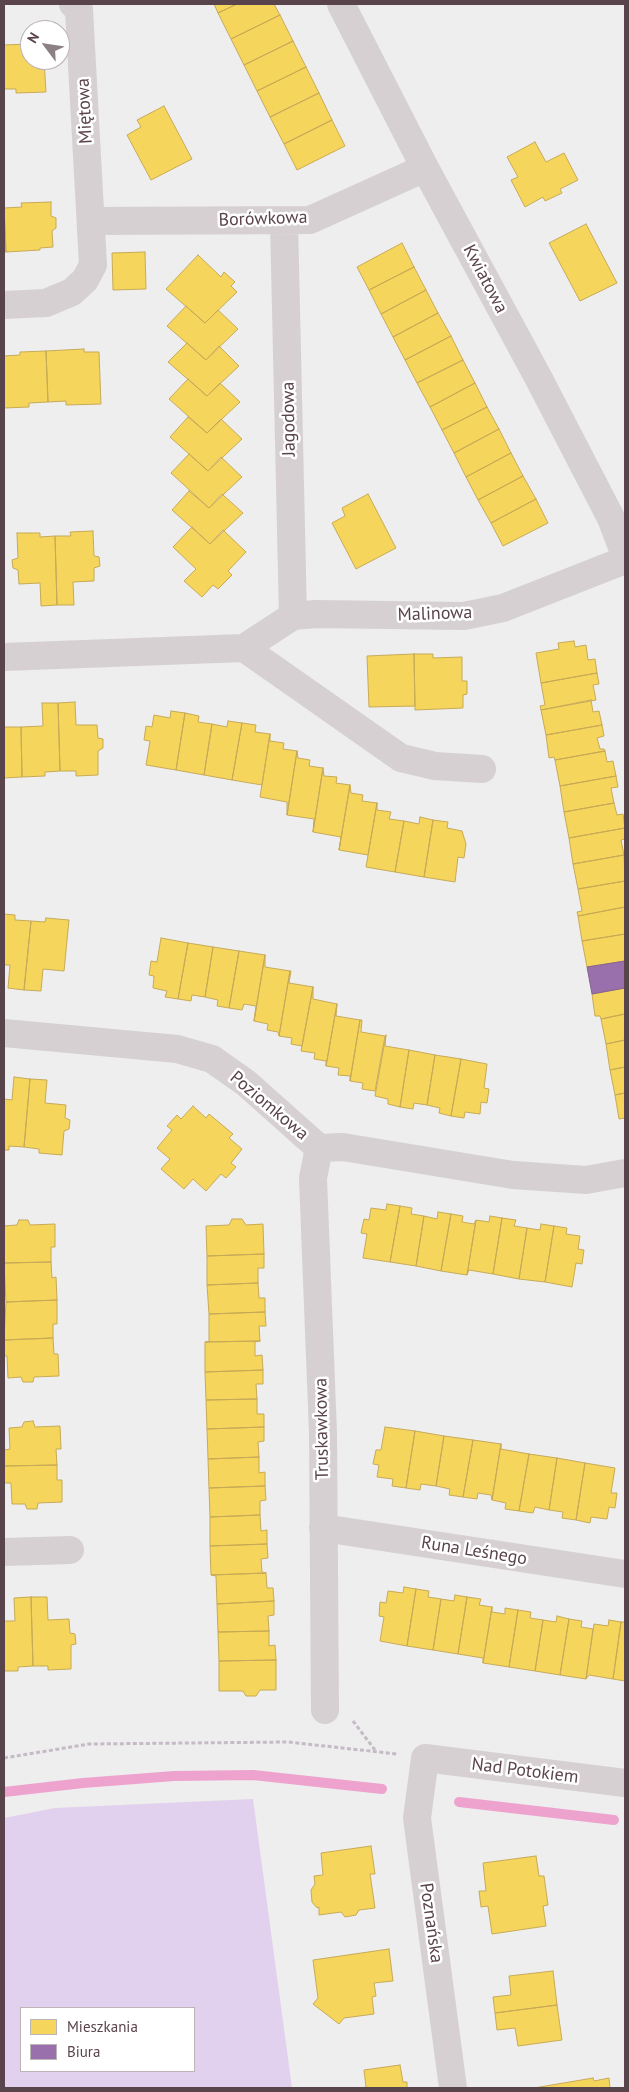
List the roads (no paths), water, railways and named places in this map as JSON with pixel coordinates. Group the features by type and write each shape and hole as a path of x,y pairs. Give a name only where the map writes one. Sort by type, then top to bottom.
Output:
{"street":[{"name":"Miętowa","path":"4,305 46,302 72,292 85,280 93,265 79,10 73,4"},
{"name":"Kwiatowa","path":"342,4 425,168 611,518 625,555"},
{"name":"Borówkowa","path":"91,221 310,220 425,168"},
{"name":"Jagodowa","path":"284,221 293,616"},
{"name":"Malinowa","path":"244,648 293,616 316,614 464,616 503,608 625,560"},
{"path":"4,657 244,648 401,758 435,766 482,769"},
{"name":"Poziomkowa","path":"4,1033 177,1049 212,1059 246,1084 319,1148 343,1147 513,1175 586,1180 625,1173"},
{"name":"Truskawkowa","path":"319,1148 313,1178 323,1434 326,1710"},
{"name":"Runa Leśnego","path":"323,1528 625,1574"},
{"path":"4,1552 70,1550"},
{"name":"Nad Potokiem","path":"425,1758 625,1783"},
{"name":"Poznańska","path":"425,1758 417,1818 453,2088"}],"waterway":[{"path":"4,1792 83,1783 174,1776 253,1775 382,1789"},
{"path":"459,1802 614,1820"}]}
